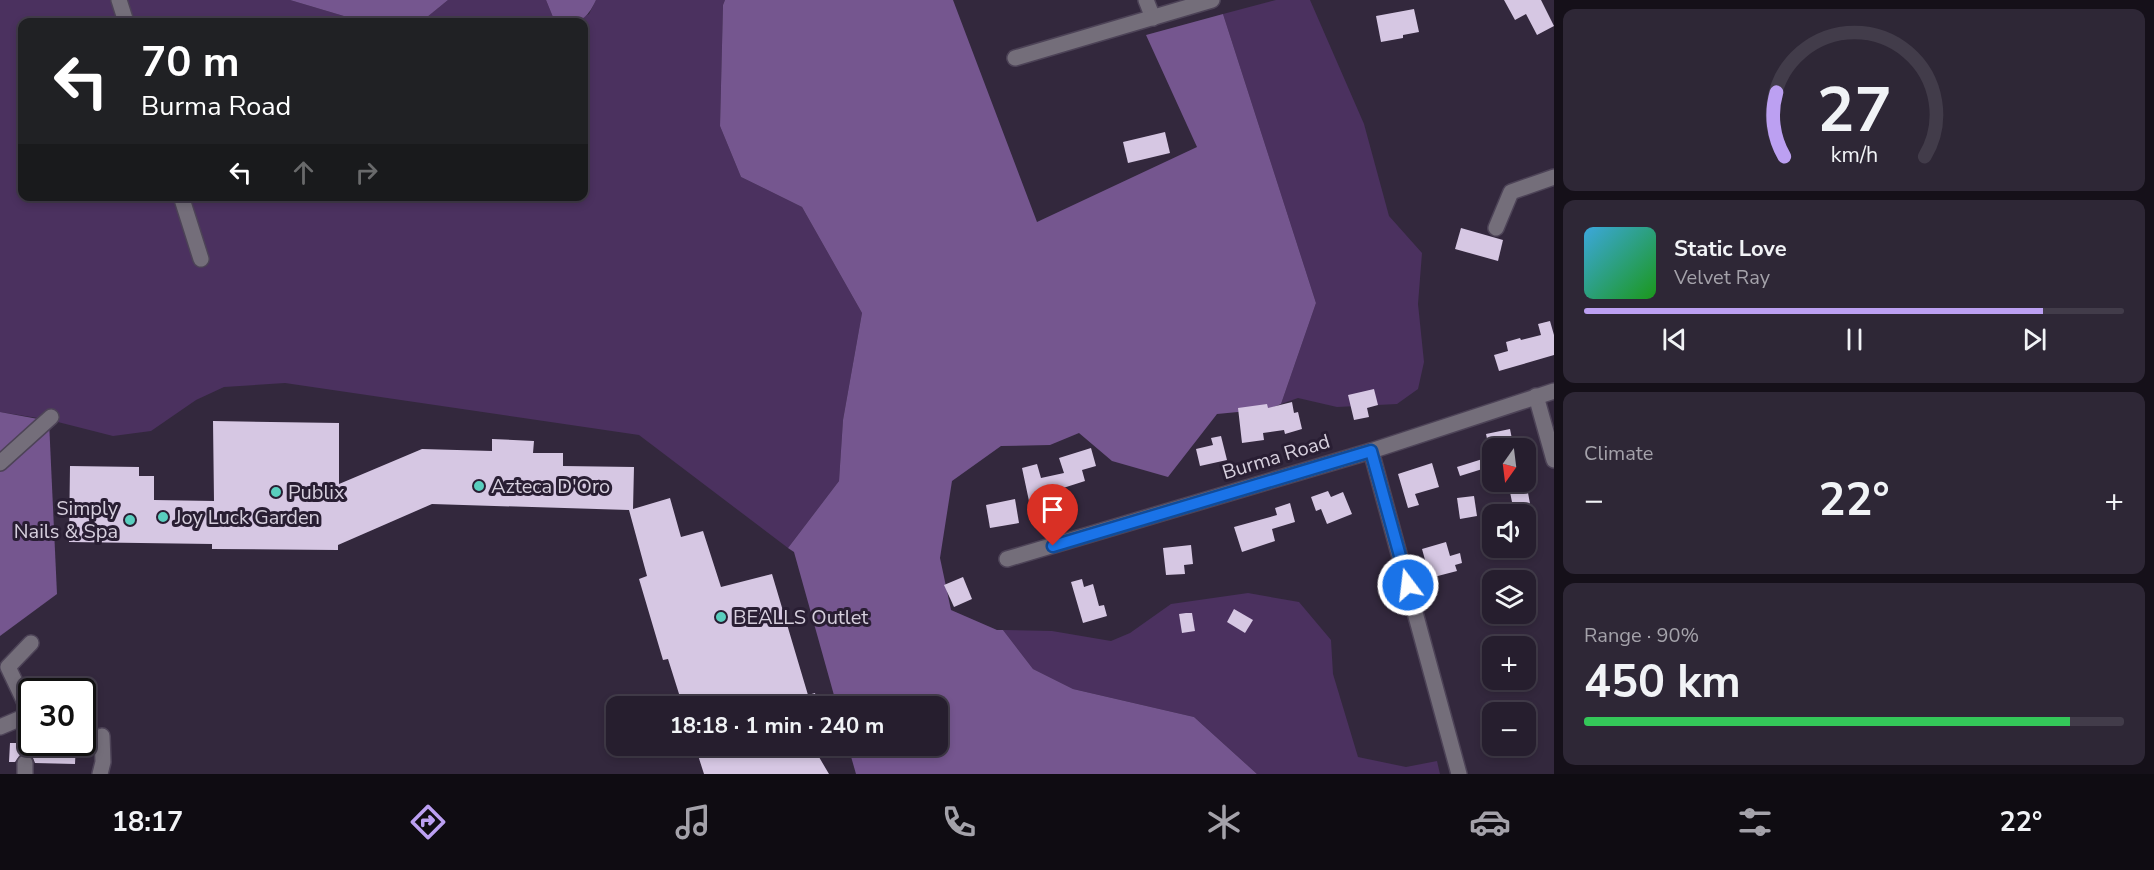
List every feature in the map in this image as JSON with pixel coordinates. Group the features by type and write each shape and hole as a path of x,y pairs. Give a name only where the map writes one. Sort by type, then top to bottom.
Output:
{"street":[{"path":"119,0 125,18"},
{"path":"1146,0 1153,18"},
{"path":"1015,58 1212,0"},
{"path":"1496,228 1511,192 1554,177"},
{"path":"183,201 201,259"},
{"name":"Burma Road","path":"1007,559 1371,451 1554,391"},
{"path":"1536,396 1554,460"},
{"path":"0,463 51,417"},
{"path":"1371,451 1459,774"},
{"path":"18,689 8,668 31,643"},
{"path":"0,728 18,720"},
{"path":"100,774 103,762 102,736"}],"shaded area":[{"path":"0,0 290,0 351,18 18,18 18,201 588,201 588,18 582,18 589,14 596,0 725,0 723,5 720,126 741,177 802,207 862,313 843,420 839,481 788,548 639,435 285,383 224,387 196,400 151,431 113,436 50,420 0,412"},
{"path":"290,0 448,0 426,18 351,18"},
{"path":"448,0 546,0 553,18 426,18"},
{"path":"546,0 596,0 583,18 553,18"},
{"path":"725,0 953,0 1037,222 1197,147 1146,35 1223,14 1316,303 1281,404 1269,409 1217,414 1168,477 1112,461 1079,433 1050,445 1001,446 952,481 940,558 951,610 997,630 1003,630 1033,669 1073,689 1194,717 1257,774 856,774 851,756 948,756 948,696 834,696 794,552 788,548 839,481 843,420 862,313 802,207 741,177 720,126 723,5"},
{"path":"1276,0 1310,0 1364,124 1389,216 1422,253 1418,304 1424,362 1418,389 1397,404 1337,407 1298,398 1281,404 1316,303 1223,14"},
{"path":"0,412 49,421 57,594 0,636"},
{"path":"1248,593 1299,602 1331,640 1333,674 1358,757 1406,767 1437,761 1440,774 1257,774 1194,717 1073,689 1033,669 1003,630 1052,631 1111,641 1130,633 1171,604"}],"building":[{"path":"1504,0 1541,0 1554,26 1537,35 1526,14 1515,20"},
{"path":"1414,9 1419,32 1381,42 1376,16"},
{"path":"1165,132 1170,153 1128,163 1123,142"},
{"path":"1461,228 1503,240 1498,261 1455,249"},
{"path":"1550,321 1554,335 1554,355 1499,371 1494,355 1508,351 1506,342 1541,335 1538,324"},
{"path":"1374,389 1378,405 1367,408 1369,417 1354,420 1348,395"},
{"path":"1292,402 1294,413 1298,412 1302,429 1285,434 1284,430 1263,433 1264,440 1242,443 1238,408 1267,404 1268,408"},
{"path":"213,421 339,423 339,484 422,449 492,451 492,439 534,441 533,453 563,453 563,466 634,467 633,509 670,498 681,537 703,531 721,587 772,574 808,695 815,693 816,696 680,696 668,659 663,660 639,579 647,576 629,510 432,504 338,545 338,550 212,549 212,544 69,542 70,466 139,467 139,476 154,476 154,500 214,501"},
{"path":"1510,429 1512,438 1487,438 1486,434"},
{"path":"1221,436 1227,460 1200,466 1196,449 1213,445 1211,438"},
{"path":"1091,448 1096,466 1082,470 1085,481 1060,489 1061,494 1029,501 1022,468 1037,464 1041,478 1064,473 1059,458"},
{"path":"1482,459 1482,469 1460,476 1457,467"},
{"path":"1432,463 1439,487 1415,494 1419,505 1408,508 1398,474"},
{"path":"1328,491 1331,497 1343,492 1352,514 1327,524 1321,509 1316,511 1311,497"},
{"path":"1510,492 1528,492 1530,504 1512,504"},
{"path":"1474,496 1477,516 1460,519 1457,498"},
{"path":"1015,499 1019,523 990,528 986,505"},
{"path":"1290,503 1295,522 1272,529 1275,541 1242,552 1234,527 1277,515 1275,508"},
{"path":"1446,542 1450,556 1460,553 1462,563 1455,565 1457,571 1430,578 1422,549"},
{"path":"1191,545 1193,564 1184,565 1185,574 1166,575 1163,548"},
{"path":"963,577 972,599 954,607 944,585"},
{"path":"1082,579 1084,587 1093,584 1099,606 1104,605 1107,616 1083,623 1071,582"},
{"path":"1234,609 1253,620 1245,633 1227,622"},
{"path":"1192,613 1195,631 1182,633 1179,614"},
{"path":"10,743 16,743 19,756 15,762 9,762"},
{"path":"30,756 75,756 75,764 35,763"},
{"path":"698,756 821,756 819,757 829,774 704,774"}],"place":[{"name":"Azteca D'Oro","path":"479,486"},
{"name":"Publix","path":"276,492"},
{"name":"Joy Luck Garden","path":"163,517"},
{"name":"Simply Nails & Spa","path":"130,520"},
{"name":"BEALLS Outlet","path":"721,617"}],"route":[{"path":"1053,546 1371,451 1408,585"}]}
